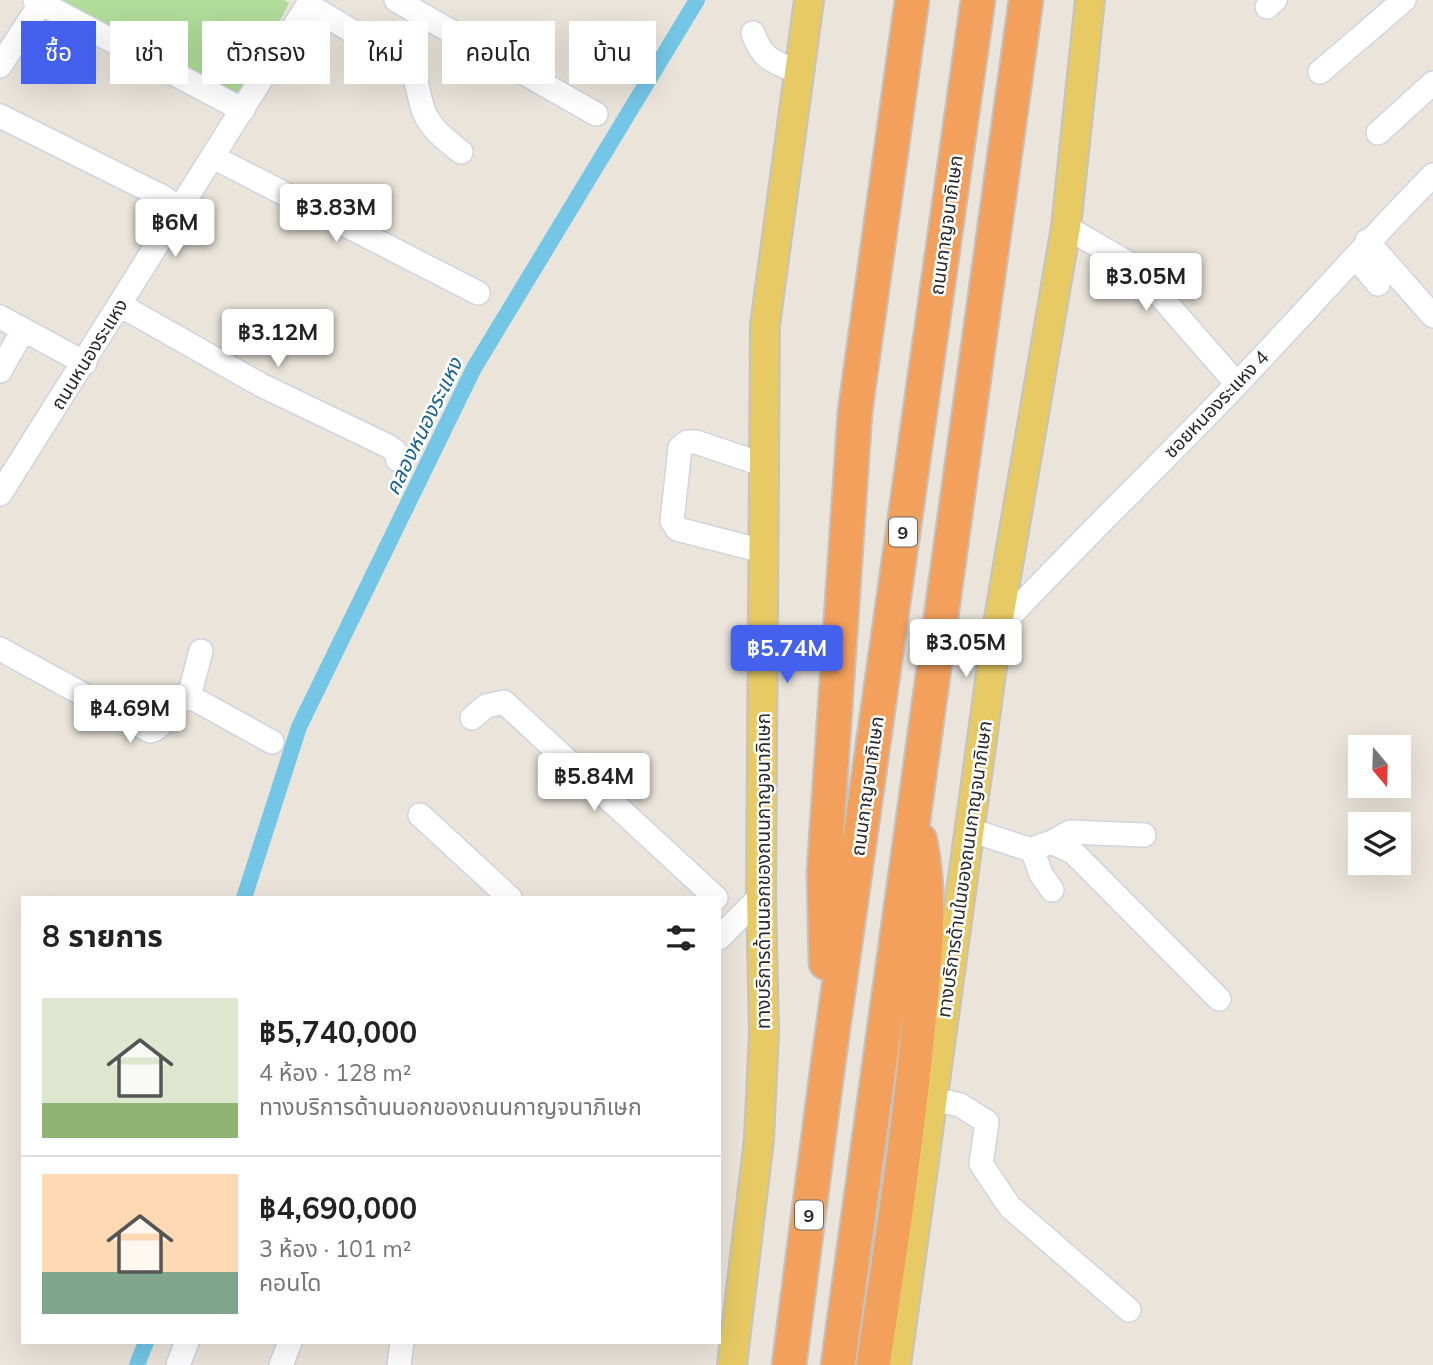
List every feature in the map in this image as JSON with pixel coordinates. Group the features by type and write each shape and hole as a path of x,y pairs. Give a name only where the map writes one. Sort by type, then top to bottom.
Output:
{"highway":[{"path":"828,1064 824,872 855,412 912,0"},
{"name":"ถนนกาญจนาภิเษก","path":"789,1365 828,1064 978,0"},
{"path":"838,1365 1026,0"},
{"path":"873,1365 914,1072 928,927 925,866 913,806"}],"main road":[{"name":"ทางบริการด้านนอกของถนนกาญจนาภิเษก","path":"732,1365 762,1099 765,325 768,283 809,0"},
{"name":"ทางบริการด้านในของถนนกาญจนาภิเษก","path":"896,1365 997,631 1066,227 1090,0"}],"street":[{"path":"396,0 596,114"},
{"path":"1320,72 1404,0"},
{"path":"0,66 38,2 243,110"},
{"path":"310,3 409,65 416,76 425,114 438,132 461,152"},
{"name":"ถนนหนองระแหง","path":"0,494 310,3"},
{"path":"753,33 758,50 768,59 799,72"},
{"path":"1378,133 1433,83"},
{"path":"0,116 163,197 180,210"},
{"path":"214,157 478,293"},
{"name":"ซอยหนองระแหง 4","path":"997,631 1094,527 1237,384 1433,175"},
{"path":"1066,227 1135,267 1237,384"},
{"path":"1362,249 1378,284"},
{"path":"1362,249 1433,316"},
{"path":"120,305 261,385 388,446 395,451 398,460"},
{"path":"0,317 85,363"},
{"path":"0,372 23,330"},
{"path":"764,465 696,442 687,442 680,448 672,521 677,529 764,551"},
{"path":"0,649 150,732 163,723 177,702 189,696 201,650"},
{"path":"189,696 272,742"},
{"path":"472,718 495,701 504,702 715,896"},
{"path":"421,816 508,896"},
{"path":"970,830 1073,852 1219,999"},
{"path":"1042,846 1070,832 1144,835"},
{"path":"1042,846 1041,874 1052,890"},
{"path":"721,935 761,896"},
{"path":"721,902 738,918"},
{"path":"933,1100 960,1105 987,1122 981,1164 1010,1207 1129,1310"},
{"path":"178,1365 186,1344"},
{"path":"281,1365 289,1344"},
{"path":"399,1365 402,1344"}],"green space":[{"path":"46,0 284,0 289,3 280,21 202,21 202,79 188,72 188,21 110,21 110,32 96,25 96,21 88,21"},
{"path":"212,84 247,84 240,98"}],"waterway":[{"name":"คลองหนองระแหง","path":"245,896 299,727 474,368 697,0"},
{"name":"คลองหนองระแหง","path":"137,1365 145,1344"}]}
